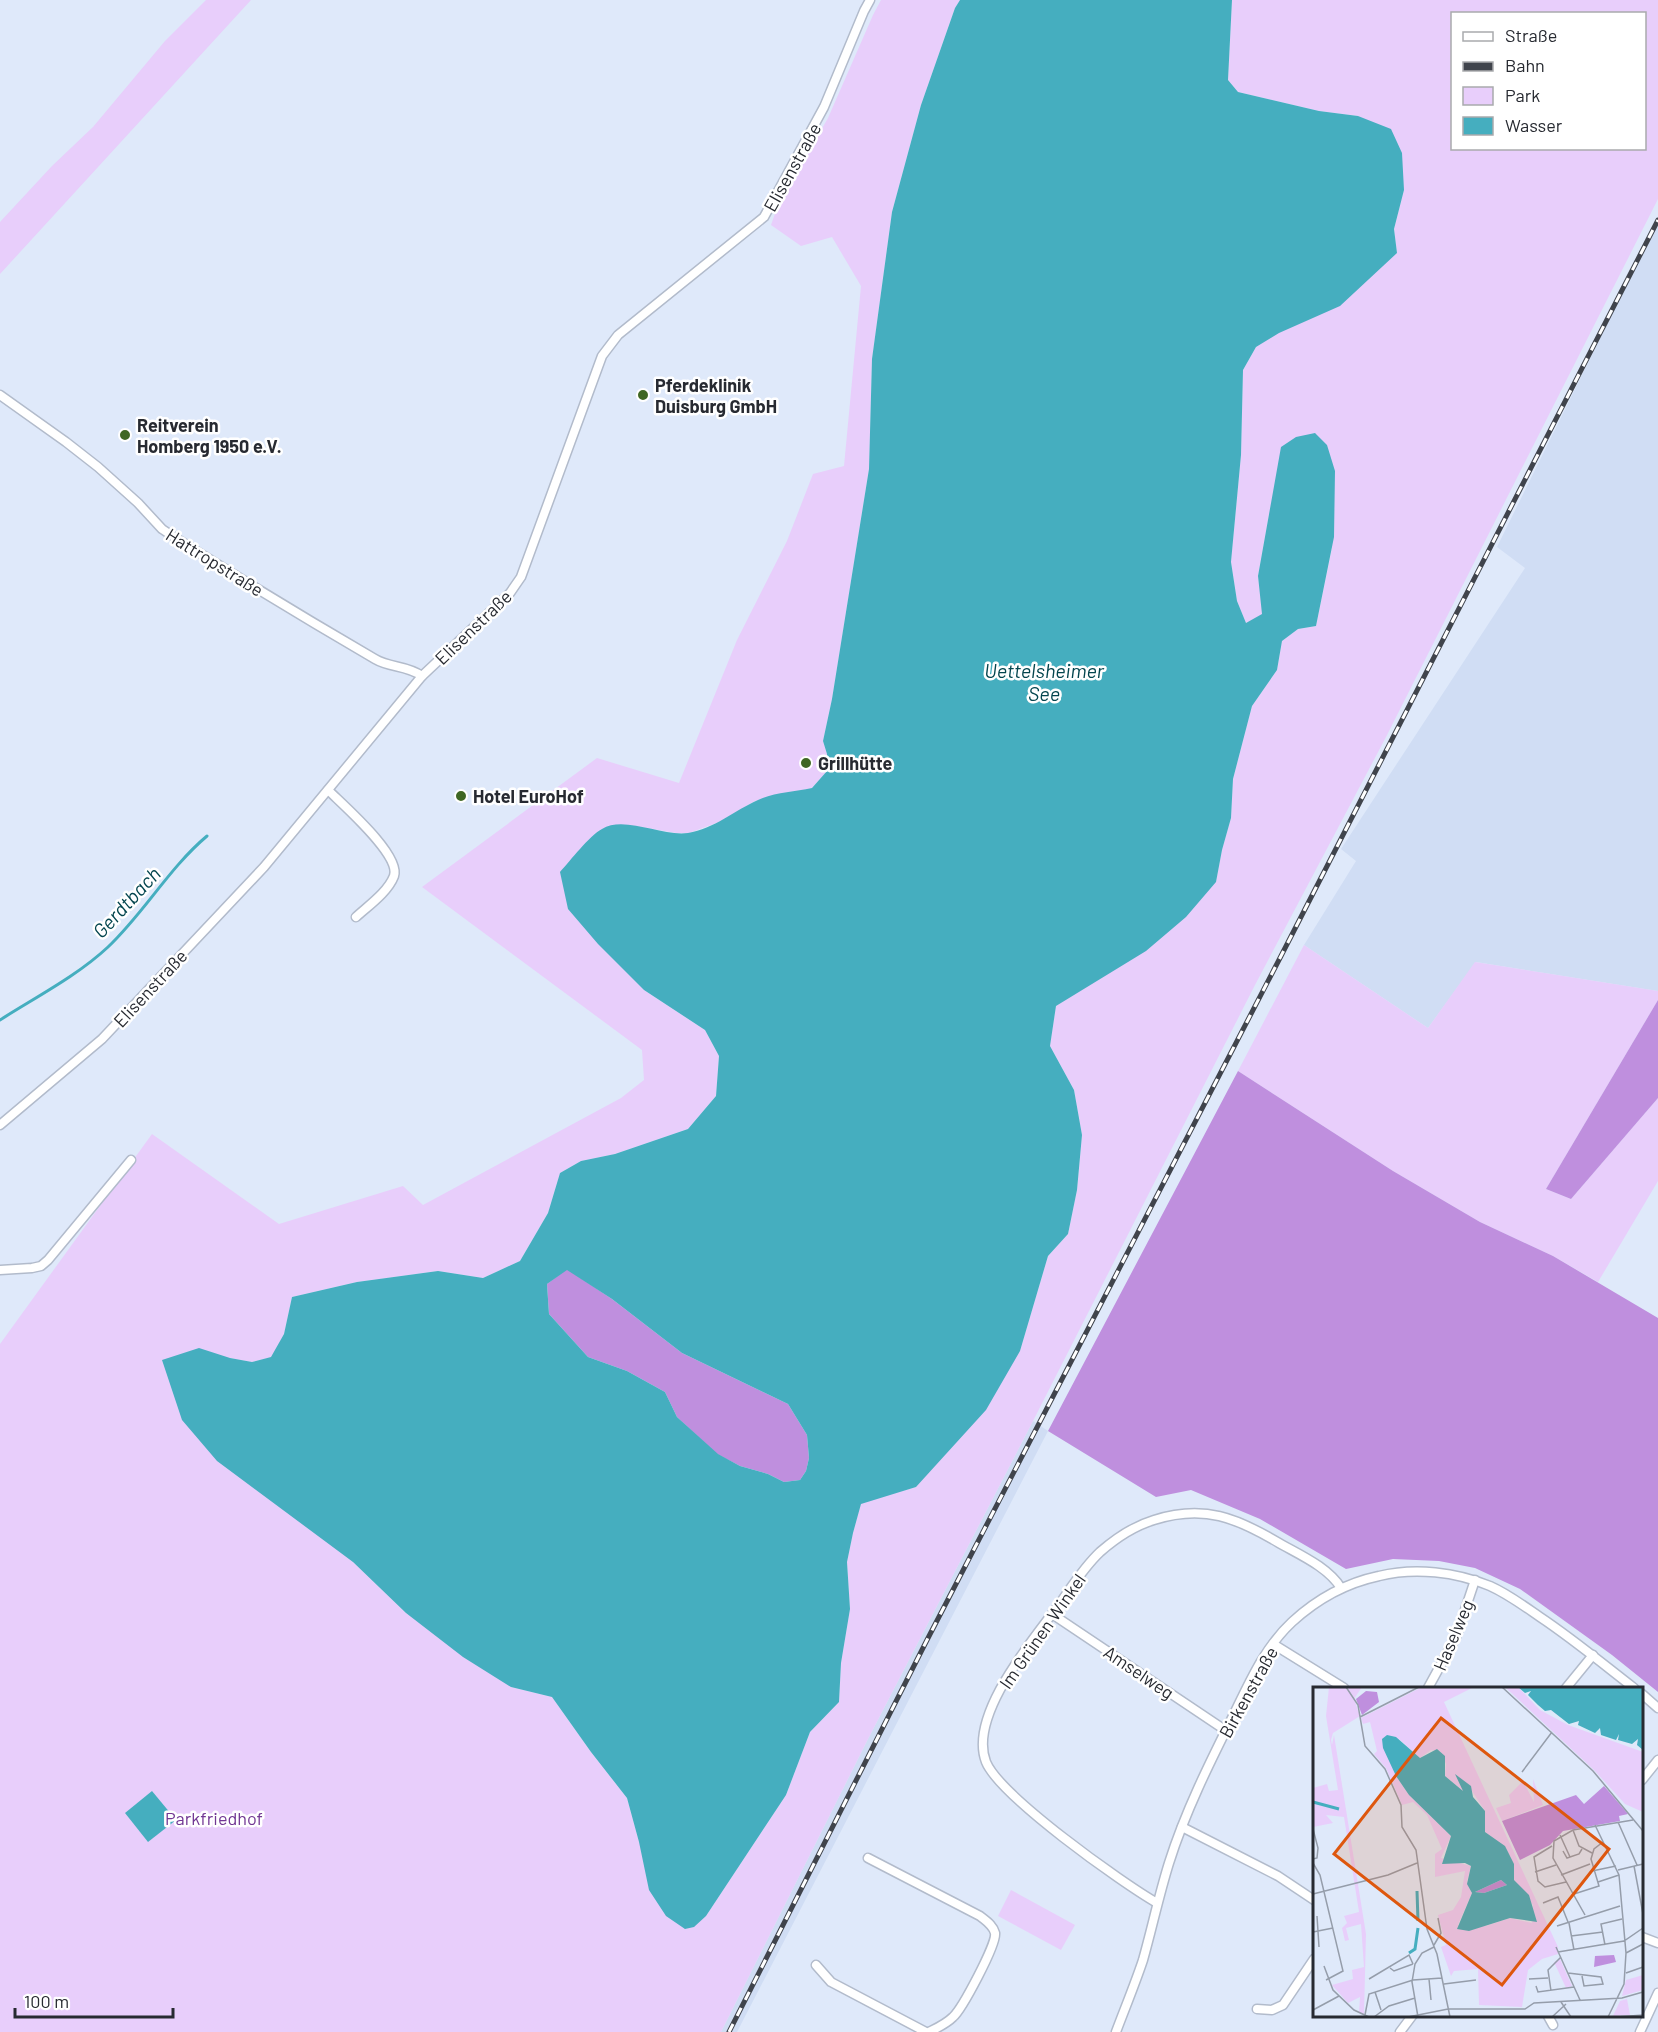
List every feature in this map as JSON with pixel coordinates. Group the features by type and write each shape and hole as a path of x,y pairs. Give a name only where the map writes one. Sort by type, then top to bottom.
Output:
{"street":[{"name":"Elisenstraße","path":"0,1125 102,1039 264,867 422,676 505,600 516,585 525,566 602,356 608,346 618,335 764,217 824,108 870,0"},
{"name":"Hattropstraße","path":"0,395 98,467 138,502 162,529 177,539 380,663 412,669 422,676"},
{"path":"328,790 384,848 394,865 395,873 391,882 356,917"},
{"path":"0,1270 41,1266 131,1160"},
{"name":"Im Grünen Winkel","path":"1157,1903 1140,1894 1032,1811 1007,1789 986,1762 983,1747 984,1733 999,1690 1078,1576 1098,1554 1118,1538 1154,1520 1180,1514 1217,1515 1249,1525 1334,1577 1341,1588"},
{"name":"Birkenstraße","path":"1116,2032 1143,1959 1157,1903 1182,1827 1257,1668 1273,1644 1292,1623 1341,1588 1393,1572 1432,1572 1475,1580 1516,1600 1593,1655 1632,1687"},
{"name":"Haselweg","path":"1429,1687 1456,1637 1475,1580"},
{"name":"Amselweg","path":"1052,1614 1226,1730"},
{"path":"1273,1644 1341,1687"},
{"path":"1568,1687 1593,1655"},
{"path":"1643,1697 1658,1708"},
{"path":"1643,1778 1658,1760"},
{"path":"1182,1827 1278,1876 1313,1899"},
{"path":"816,1965 831,1982 927,2032 954,2016 962,2007 992,1947 995,1935 990,1924 980,1916 868,1858"},
{"path":"1643,1938 1658,1943"},
{"path":"1257,2009 1272,2010 1283,2005 1313,1960"},
{"path":"1640,2032 1658,1993"},
{"path":"1400,2032 1411,2017"},
{"path":"1549,2017 1553,2025"}],"shaded area":[{"path":"1658,221 1658,991 1476,962 1428,1028 1304,945 1356,861 1341,849 1525,568 1497,547"},
{"path":"1658,1000 1658,1098 1571,1199 1546,1189"},
{"path":"1238,1071 1393,1171 1480,1222 1553,1256 1658,1318 1658,1692 1612,1655 1520,1589 1475,1568 1439,1561 1393,1559 1346,1569 1260,1519 1191,1490 1156,1497 1048,1431"},
{"path":"567,1269 612,1299 682,1353 788,1404 807,1435 809,1458 806,1471 800,1480 784,1482 768,1474 740,1466 717,1454 677,1417 665,1392 627,1371 588,1357 549,1314 547,1284"},
{"path":"1033,1421 1048,1431 737,2032 721,2032 868,1739"}],"green space":[{"path":"206,0 251,0 0,274 0,222 52,166 93,127 165,41"},
{"name":"Parkfriedhof","path":"881,0 960,0 955,8 921,105 892,212 872,359 869,469 832,699 823,741 827,754 827,771 812,788 755,801 719,822 689,833 613,825 644,990 705,1030 719,1056 716,1096 688,1129 615,1154 581,1161 560,1173 548,1213 520,1261 483,1278 438,1271 357,1282 292,1297 284,1334 272,1357 252,1362 230,1358 353,1562 406,1613 511,1687 552,1697 627,1798 639,1842 694,1926 706,1916 786,1795 810,1732 839,1702 841,1663 850,1609 847,1562 861,1503 916,1487 1020,1351 1048,1256 1068,1234 1077,1190 1082,1135 1074,1090 1050,1046 1056,1006 1216,882 1231,818 1233,779 1252,706 1277,670 1282,641 1298,629 1316,626 1332,548 1269,514 1258,576 1263,615 1246,623 1237,601 1231,562 1241,455 1243,370 1256,347 1397,253 1394,229 1404,190 1358,116 1319,111 1238,92 1228,80 1232,0 1658,0 1658,199 1386,737 1255,985 868,1739 721,2032 0,2032 0,1344 152,1134 279,1224 403,1186 423,1205 621,1098 644,1080 642,1050 422,887 597,758 679,783 737,640 787,541 813,474 844,466 861,286 832,237 801,246 771,225 778,205 828,118"},
{"path":"1304,945 1428,1028 1475,962 1658,991 1658,1000 1546,1189 1571,1199 1658,1098 1658,1181 1598,1282 1553,1256 1480,1222 1393,1171 1238,1071"},
{"path":"1011,1890 1075,1925 1061,1950 998,1916"}],"water":[{"name":"Uettelsheimer See","path":"960,0 1232,0 1228,80 1238,92 1319,111 1358,116 1391,129 1402,153 1404,190 1394,229 1397,253 1340,306 1279,333 1256,347 1243,370 1241,455 1231,562 1237,601 1246,623 1262,614 1258,576 1281,447 1296,437 1315,433 1327,445 1335,471 1334,537 1316,626 1298,629 1282,641 1277,670 1252,706 1233,779 1231,818 1216,882 1186,917 1146,951 1056,1006 1050,1046 1074,1090 1082,1135 1077,1190 1068,1234 1048,1256 1020,1351 986,1410 916,1487 861,1504 847,1562 850,1609 841,1663 839,1702 810,1732 786,1795 706,1916 694,1927 685,1929 666,1916 649,1890 627,1798 552,1697 511,1687 463,1657 406,1613 353,1562 217,1461 182,1420 162,1360 199,1348 252,1362 271,1357 284,1334 292,1297 357,1282 438,1271 483,1278 520,1261 548,1213 560,1173 581,1161 615,1154 688,1129 716,1096 719,1056 705,1030 644,990 598,944 568,909 560,872 592,837 611,825 632,825 678,833 698,831 764,797 812,788 827,771 827,754 823,741 832,699 869,469 872,359 892,212 921,105 955,8","holes":["567,1270 612,1299 682,1353 788,1404 807,1435 809,1458 806,1471 800,1480 784,1482 768,1474 740,1466 718,1454 677,1417 665,1392 627,1371 588,1357 549,1314 547,1284"]},
{"path":"152,1791 176,1820 148,1842 125,1813"}],"waterway":[{"name":"Gerdtbach","path":"0,1020 70,977 96,958 121,934 181,862 207,836"}],"railway":[{"path":"729,2032 927,1640 1658,220"}],"place":[{"name":"Pferdeklinik Duisburg GmbH","path":"643,395"},
{"name":"Reitverein Homberg 1950 e.V.","path":"125,435"},
{"name":"Grillhütte","path":"806,763"},
{"name":"Hotel EuroHof","path":"461,796"}]}
